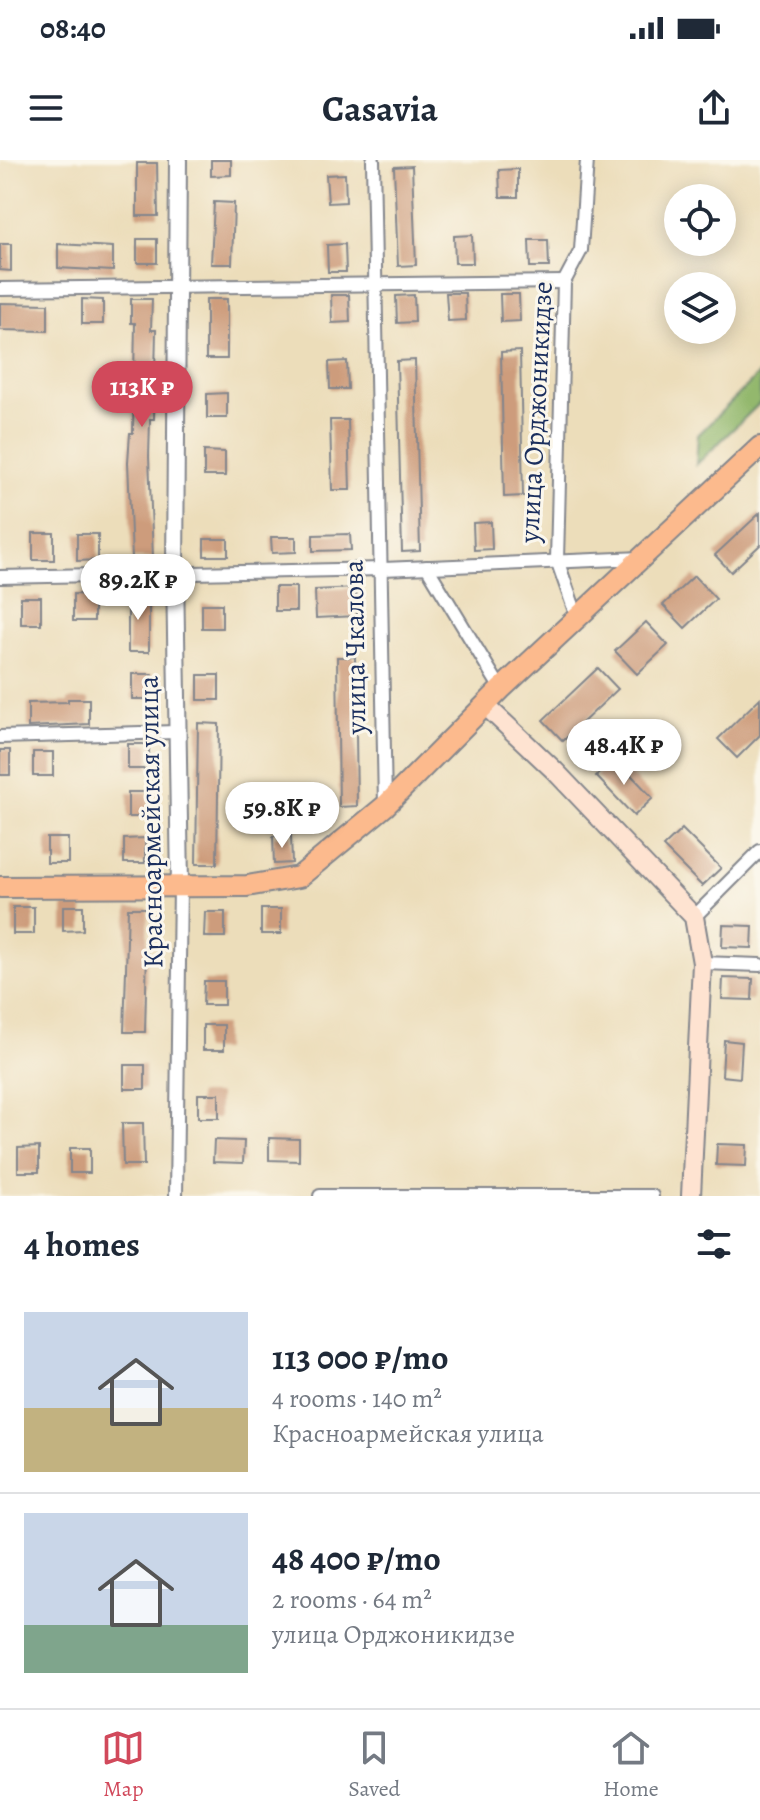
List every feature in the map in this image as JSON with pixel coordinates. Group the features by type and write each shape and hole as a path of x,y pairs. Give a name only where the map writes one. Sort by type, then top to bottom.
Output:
{"main road":[{"path":"0,887 247,886 299,877 385,806 501,689 760,447"},
{"path":"485,705 555,771 694,917 702,963 691,1196"}],"street":[{"name":"Красноармейская улица","path":"176,1196 180,885 175,571 178,160"},
{"name":"улица Чкалова","path":"373,160 383,569 385,806"},
{"name":"улица Орджоникидзе","path":"577,617 557,560 564,282 581,250 587,160"},
{"path":"0,289 564,282"},
{"path":"0,577 383,569 642,558"},
{"path":"427,567 501,689"},
{"path":"0,737 176,732"},
{"path":"694,917 760,851"},
{"path":"702,963 760,965"},
{"path":"320,1196 652,1196"}],"green space":[{"path":"760,373 760,403 696,465 698,435"}],"building":[{"path":"211,160 231,160 231,175 211,176"},
{"path":"137,163 157,163 158,216 137,216"},
{"path":"412,166 416,265 398,266 394,167"},
{"path":"518,169 518,197 500,197 499,170"},
{"path":"345,174 346,202 328,203 326,175"},
{"path":"214,202 234,203 232,264 211,264"},
{"path":"472,235 473,263 455,263 454,236"},
{"path":"137,239 157,239 157,263 137,263"},
{"path":"529,240 548,240 549,267 530,267"},
{"path":"0,244 11,244 11,271 0,270"},
{"path":"58,244 113,247 113,271 58,268"},
{"path":"345,244 346,272 328,272 327,245"},
{"path":"446,293 465,293 466,320 448,321"},
{"path":"500,294 519,294 520,321 501,322"},
{"path":"331,295 349,295 350,322 332,323"},
{"path":"414,295 415,322 397,323 396,296"},
{"path":"82,299 103,300 103,324 82,324"},
{"path":"131,299 152,299 151,330 156,330 154,419 150,419 149,457 153,558 132,558 128,462 130,433 133,433 135,323 131,323"},
{"path":"206,299 227,299 227,359 206,359"},
{"path":"0,303 48,304 48,331 0,330"},
{"path":"520,351 523,496 504,497 501,352"},
{"path":"415,360 420,551 402,552 397,361"},
{"path":"347,361 348,389 330,389 329,362"},
{"path":"227,393 227,418 207,418 207,394"},
{"path":"330,420 348,420 350,490 332,490"},
{"path":"204,451 225,452 225,476 204,476"},
{"path":"760,513 760,545 731,572 715,555"},
{"path":"491,522 492,549 474,550 473,523"},
{"path":"33,533 54,533 54,560 33,560"},
{"path":"77,534 98,534 98,560 77,561"},
{"path":"350,534 351,550 313,551 313,535"},
{"path":"271,537 296,537 296,552 272,553"},
{"path":"204,539 228,539 228,556 204,556"},
{"path":"694,576 716,599 685,628 663,605"},
{"path":"275,587 296,587 296,611 275,611"},
{"path":"356,588 357,616 316,618 315,590"},
{"path":"128,591 149,591 149,652 128,652"},
{"path":"73,594 94,595 94,621 73,621"},
{"path":"21,597 41,597 41,624 21,624"},
{"path":"202,604 222,604 222,628 202,628"},
{"path":"646,622 668,645 637,674 615,651"},
{"path":"337,657 355,657 357,806 339,807"},
{"path":"598,668 618,689 563,741 543,720"},
{"path":"132,674 152,674 152,699 132,699"},
{"path":"198,675 219,675 219,700 198,700"},
{"path":"760,698 760,735 737,758 718,739"},
{"path":"68,699 89,699 89,724 28,727 28,703 68,702"},
{"path":"198,723 219,724 217,864 196,864"},
{"path":"128,744 149,744 149,769 128,769"},
{"path":"0,750 10,750 10,775 0,775"},
{"path":"33,752 53,752 53,776 33,776"},
{"path":"615,758 653,798 634,816 596,776"},
{"path":"128,792 148,792 148,817 128,817"},
{"path":"682,829 721,868 702,886 663,847"},
{"path":"291,835 292,863 274,864 273,836"},
{"path":"47,838 68,838 68,863 47,863"},
{"path":"145,838 145,863 124,863 124,839"},
{"path":"63,906 83,906 83,930 63,931"},
{"path":"13,907 34,907 34,934 13,934"},
{"path":"128,908 148,908 145,1032 124,1032"},
{"path":"261,909 281,909 281,934 261,934"},
{"path":"205,912 225,912 225,937 204,937"},
{"path":"723,925 753,926 752,948 722,947"},
{"path":"723,978 753,979 752,1000 722,999"},
{"path":"204,981 224,981 224,1005 203,1005"},
{"path":"203,1025 224,1025 224,1050 203,1050"},
{"path":"724,1040 742,1042 740,1078 722,1076"},
{"path":"124,1065 145,1065 145,1089 124,1089"},
{"path":"198,1094 219,1094 219,1118 198,1118"},
{"path":"122,1123 143,1123 144,1165 123,1165"},
{"path":"269,1138 299,1139 299,1161 269,1160"},
{"path":"214,1140 244,1141 243,1163 213,1162"},
{"path":"717,1144 747,1145 746,1166 716,1165"},
{"path":"39,1147 39,1172 18,1172 18,1148"},
{"path":"70,1148 90,1148 90,1173 70,1173"}]}
